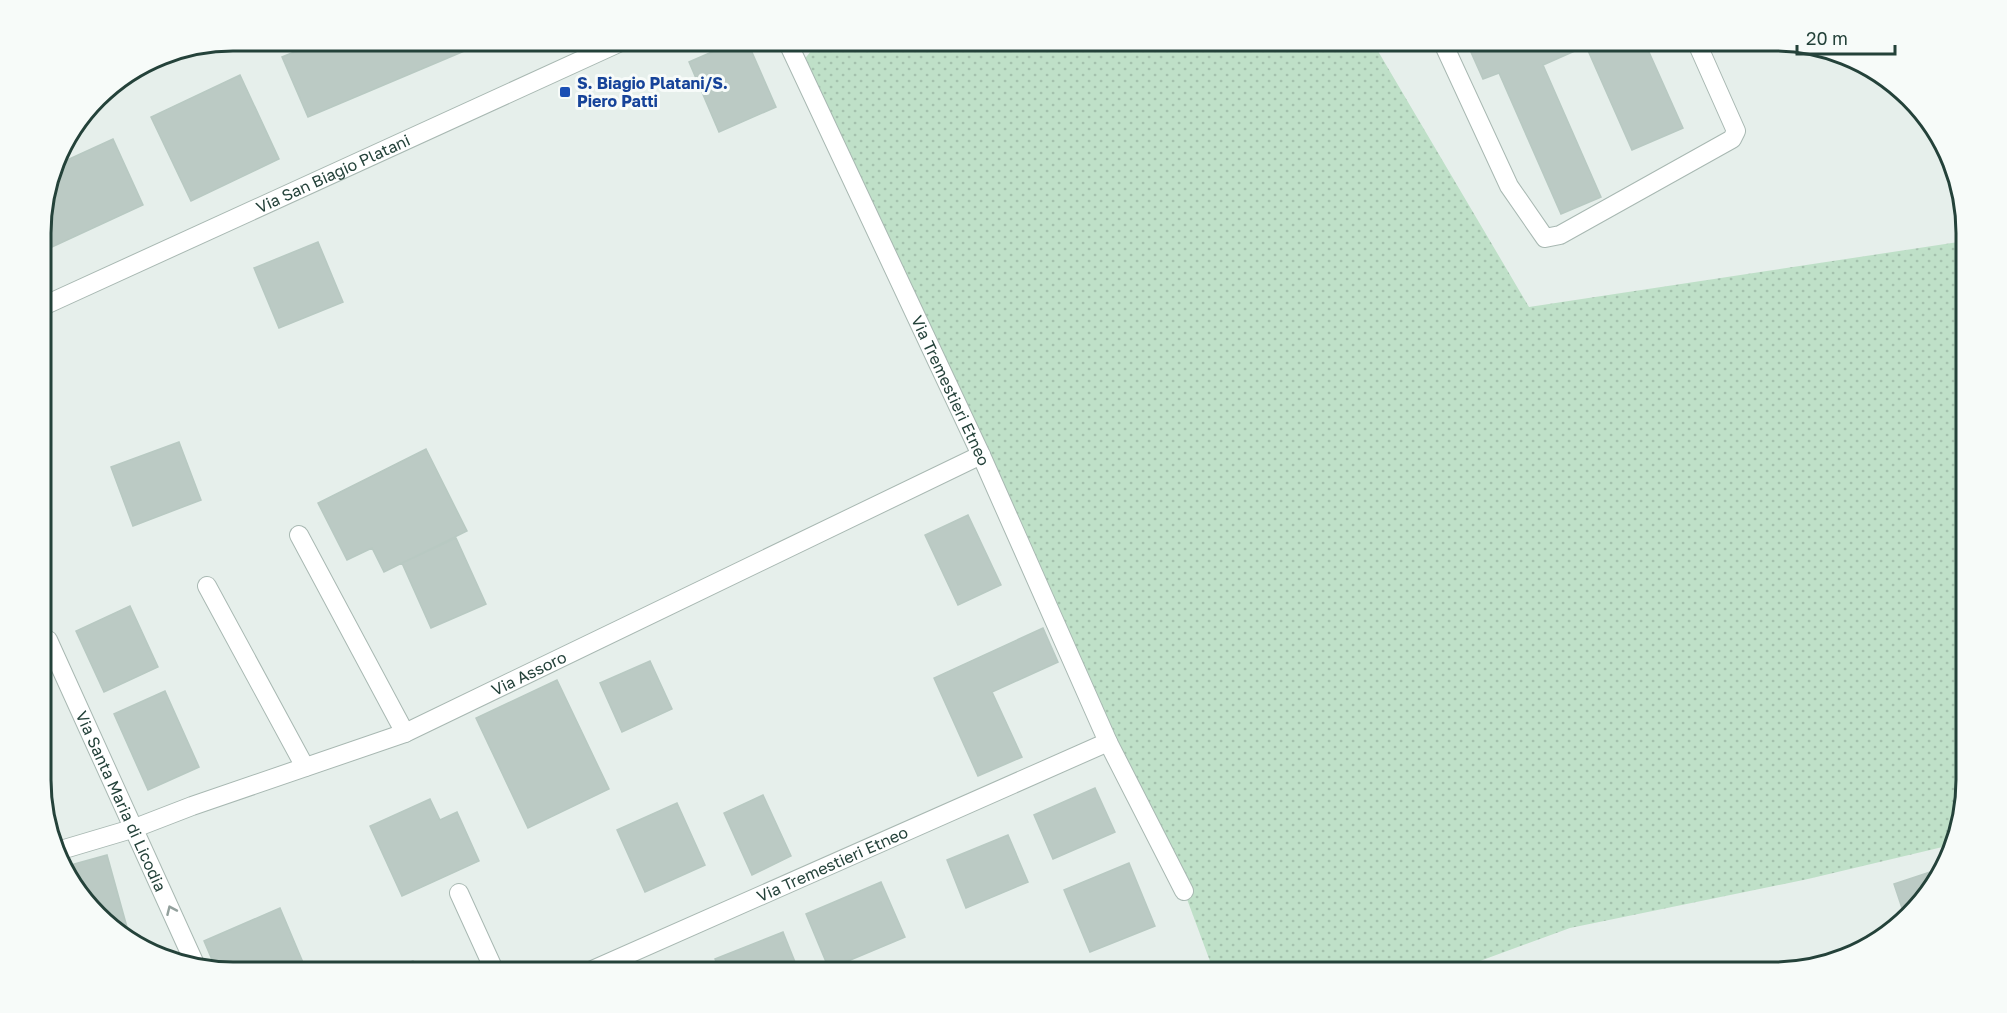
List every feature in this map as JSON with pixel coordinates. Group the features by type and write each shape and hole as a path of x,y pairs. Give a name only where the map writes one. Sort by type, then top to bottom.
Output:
{"street":[{"name":"Via San Biagio Platani","path":"51,302 599,51"},
{"name":"Via Tremestieri Etneo","path":"792,51 981,455 1108,742 1184,891"},
{"path":"1447,51 1509,186 1545,238 1560,235 1732,139 1736,131 1701,51"},
{"name":"Via Assoro","path":"65,849 135,828 192,806 405,733 981,455"},
{"path":"299,535 405,733"},
{"path":"207,586 305,767"},
{"name":"Via Santa Maria di Licodia","path":"51,646 192,956"},
{"name":"Via Tremestieri Etneo","path":"611,962 1108,742"},
{"path":"459,892 490,962"}],"green space":[{"path":"811,51 1378,51 1529,307 1956,242 1956,780 1950,827 1942,847 1808,879 1570,928 1477,962 1210,962 1184,891 799,66"}],"building":[{"path":"297,51 464,51 308,117 282,57"},
{"path":"714,51 751,51 776,107 719,132 689,62"},
{"path":"1470,51 1575,51 1543,65 1601,197 1561,214 1499,73 1483,79"},
{"path":"1588,51 1648,51 1683,128 1632,150"},
{"path":"240,75 279,159 191,201 151,117"},
{"path":"113,139 143,205 51,247 51,221 57,186 66,160"},
{"path":"318,242 343,302 279,328 254,268"},
{"path":"179,442 201,500 133,526 111,467"},
{"path":"426,449 467,531 384,572 372,548 347,560 318,503"},
{"path":"968,515 1001,585 958,605 925,535"},
{"path":"456,538 486,604 431,628 402,563"},
{"path":"130,606 158,667 104,692 76,631"},
{"path":"1043,628 1058,662 992,692 1022,757 978,776 934,678"},
{"path":"650,661 672,709 622,732 600,683"},
{"path":"557,680 609,789 528,828 476,718"},
{"path":"165,691 199,767 148,790 114,714"},
{"path":"1095,788 1115,832 1053,859 1034,815"},
{"path":"763,795 791,856 752,875 724,813"},
{"path":"430,799 440,820 457,812 479,861 402,896 370,826"},
{"path":"677,803 705,865 645,892 617,830"},
{"path":"1008,835 1028,882 966,908 947,860"},
{"path":"107,855 127,927 96,900 73,864"},
{"path":"1129,863 1155,926 1090,952 1064,890"},
{"path":"1930,872 1902,909 1894,884"},
{"path":"881,882 905,937 846,962 826,962 806,914"},
{"path":"280,908 303,962 212,960 204,941"},
{"path":"783,932 795,962 716,962 715,959"}],"place":[{"name":"S. Biagio Platani/S. Piero Patti","path":"565,92"}]}
